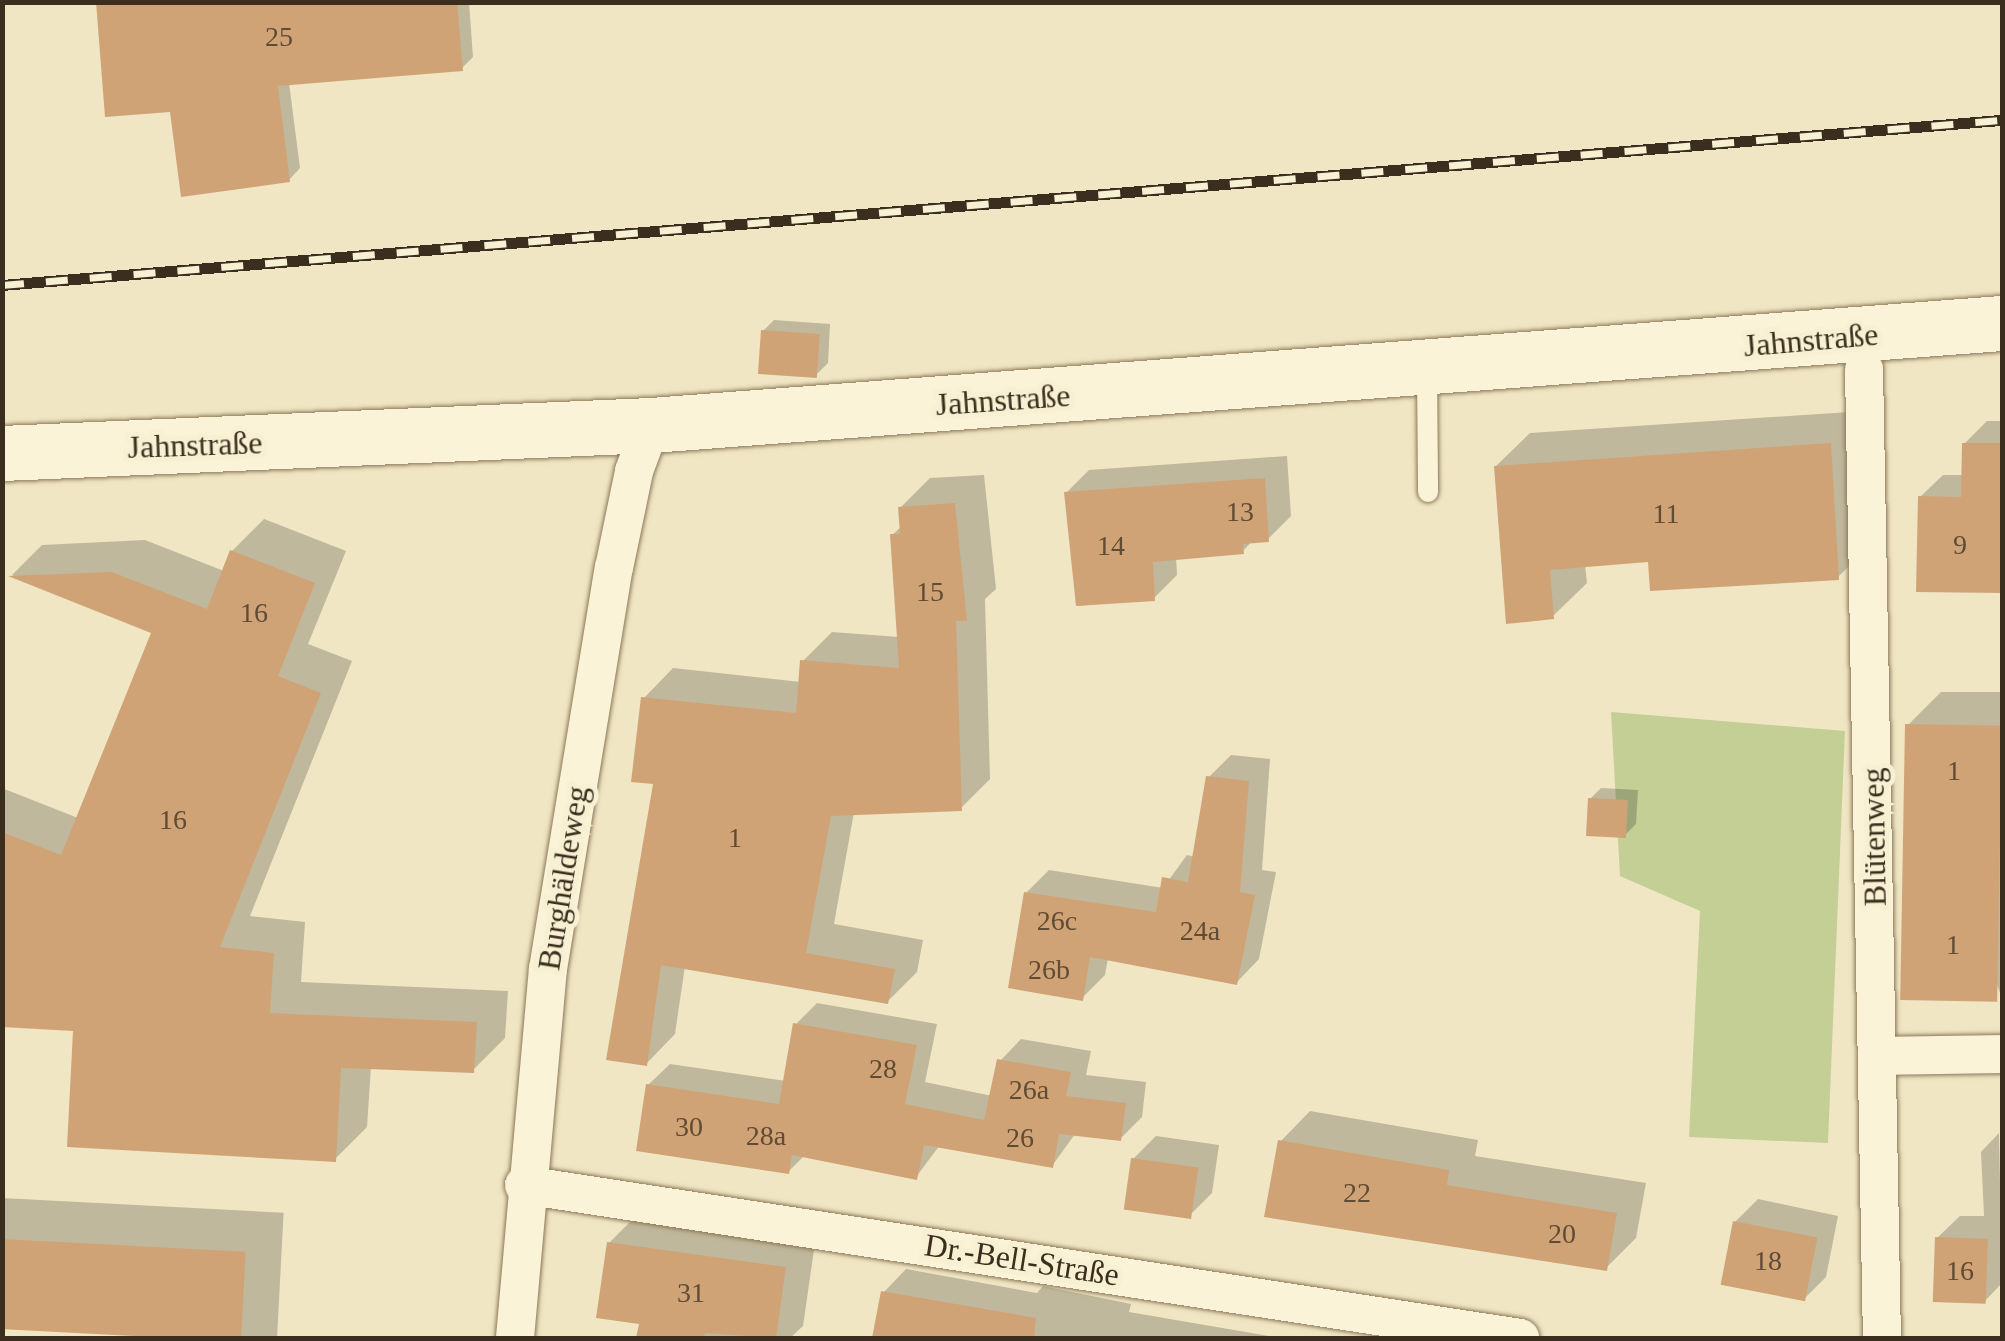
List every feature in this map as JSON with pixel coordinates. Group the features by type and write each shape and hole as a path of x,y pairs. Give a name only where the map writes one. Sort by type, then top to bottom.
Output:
{"street":[{"name":"Jahnstraße","path":"2,453 651,425 1427,370 1863,352 2002,323"},
{"name":"Blütenweg","path":"1863,352 1882,1338"},
{"name":"Burghäldeweg","path":"516,1338 524,1185 548,968 610,587 634,471 651,425"},
{"path":"1877,1056 2002,1054"},
{"name":"Dr.-Bell-Straße","path":"524,1185 1520,1338"}],"lane":[{"path":"1427,370 1428,492"}],"green space":[{"path":"1611,712 1845,731 1828,1143 1689,1137 1700,911 1620,876"}],"building":[{"path":"96,2 457,2 463,71 278,86 290,182 181,197 170,112 105,117"},
{"path":"761,330 820,334 817,378 758,374"},
{"path":"1831,443 1839,580 1650,591 1648,562 1550,570 1554,619 1506,624 1494,466"},
{"path":"1962,443 2002,443 2002,593 1916,592 1918,496 1961,497"},
{"path":"1265,478 1269,542 1243,544 1244,554 1153,562 1155,601 1076,606 1064,492"},
{"path":"955,503 967,621 956,621 962,811 831,816 806,953 895,969 888,1004 661,965 647,1066 606,1060 653,784 631,782 641,697 796,713 800,660 899,668 890,534 900,534 898,507"},
{"path":"230,550 315,583 278,676 321,693 220,947 274,953 270,1013 477,1022 474,1073 341,1068 336,1162 67,1147 73,1031 2,1027 2,832 61,855 151,633 8,576 112,572 207,609"},
{"path":"1905,724 2002,726 1997,1002 1900,1000"},
{"path":"1206,776 1249,781 1240,892 1255,895 1237,985 1090,957 1083,1001 1008,988 1024,892 1156,912 1162,877 1188,882"},
{"path":"1588,798 1628,800 1626,838 1586,836"},
{"path":"793,1023 917,1045 905,1104 984,1120 997,1059 1071,1072 1066,1096 1126,1103 1121,1141 1059,1134 1053,1168 924,1145 917,1180 792,1155 789,1174 636,1151 646,1084 779,1104"},
{"path":"1278,1140 1449,1170 1447,1185 1617,1213 1607,1271 1264,1217"},
{"path":"1131,1158 1198,1167 1191,1219 1124,1209"},
{"path":"1733,1221 1817,1237 1805,1301 1721,1285"},
{"path":"1935,1237 1988,1239 1986,1304 1933,1302"},
{"path":"2,1239 246,1252 241,1338 2,1329"},
{"path":"607,1242 786,1267 776,1338 705,1333 704,1338 636,1338 639,1324 596,1318"},
{"path":"881,1291 1036,1318 1034,1338 872,1338"}],"railway":[{"path":"2,285 2002,120"}]}
